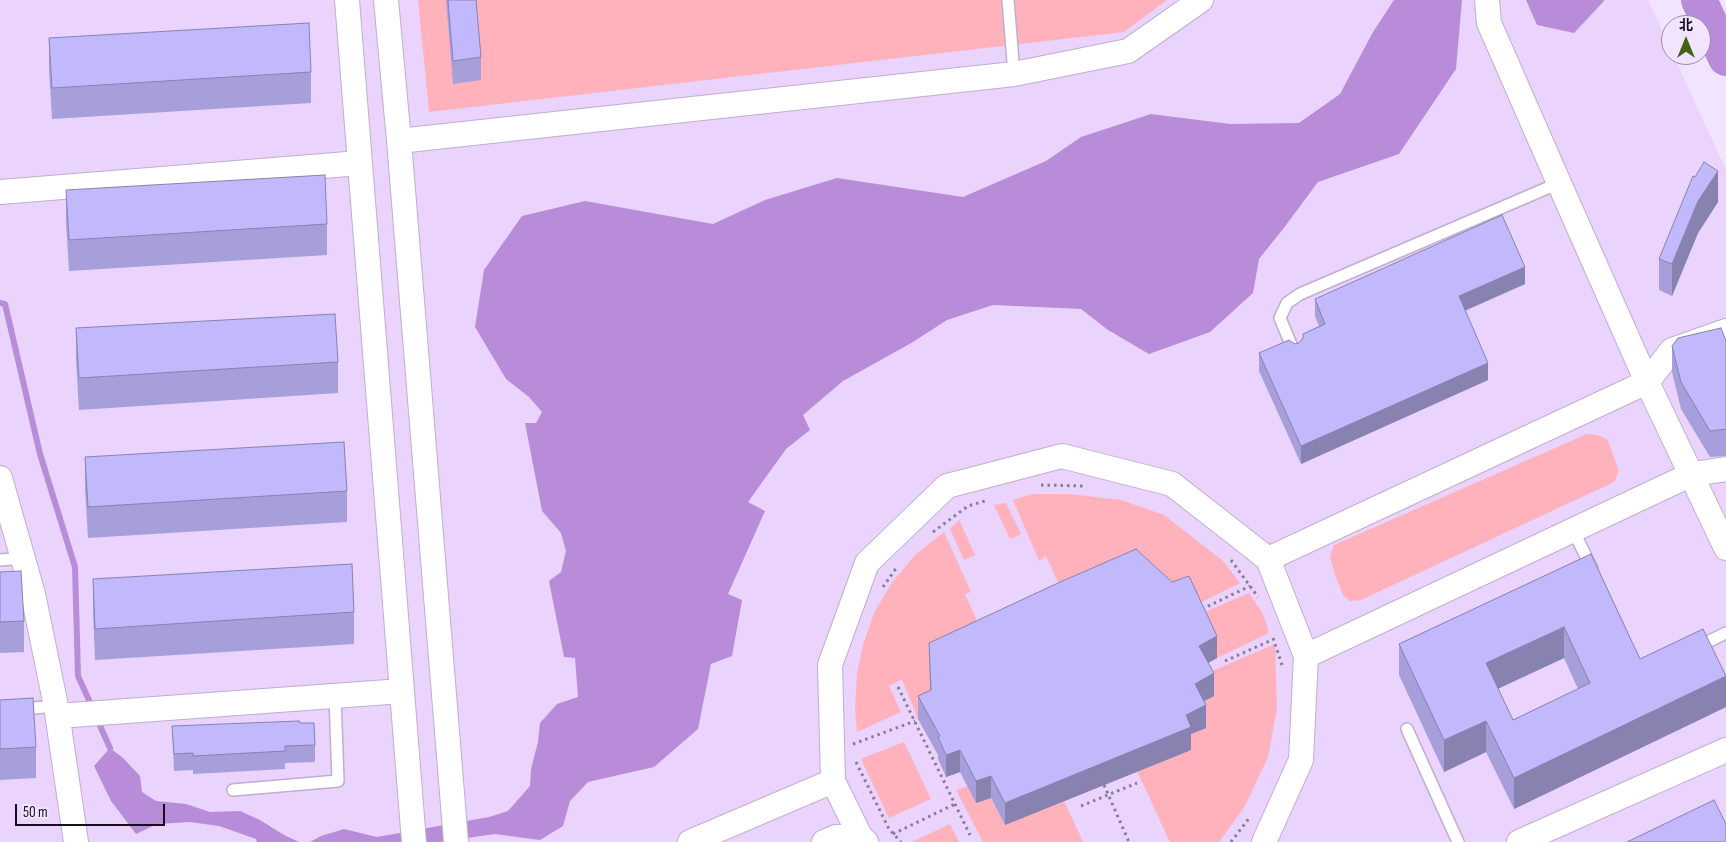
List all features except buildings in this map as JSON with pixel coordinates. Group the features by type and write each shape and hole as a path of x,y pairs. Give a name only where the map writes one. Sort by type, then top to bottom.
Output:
{"street":[{"path":"346,0 414,842"},
{"path":"386,0 456,842"},
{"path":"399,141 1014,74 1128,51 1201,0"},
{"path":"1487,0 1489,23 1647,382 1726,548"},
{"path":"0,192 360,163"},
{"path":"1268,559 1647,382 1672,350 1726,331"},
{"path":"863,839 833,781 830,665 867,563 947,486 1062,456 1172,484 1268,559 1306,656 1301,760 1268,830"},
{"path":"1306,656 1692,474 1726,469"},
{"path":"0,478 12,559 33,594 65,712 76,842"},
{"path":"65,712 108,712 402,691"},
{"path":"1519,842 1726,750"},
{"path":"690,842 833,781"},
{"path":"824,842 836,837 863,839"}],"lane":[{"path":"1008,0 1014,74"},
{"path":"1296,354 1280,318 1287,303 1300,294 1559,183"},
{"path":"1573,530 1596,575"},
{"path":"1685,653 1726,633"},
{"path":"233,790 338,781 334,696"},
{"path":"0,711 65,712"},
{"path":"1407,728 1458,842"}],"path":[{"path":"1033,485 1093,486"},
{"path":"930,534 968,506 986,500"},
{"path":"1229,557 1259,599"},
{"path":"881,590 902,559"},
{"path":"1202,609 1250,586"},
{"path":"1271,631 1284,671"},
{"path":"1225,661 1274,639"},
{"path":"898,687 970,835"},
{"path":"853,744 915,721"},
{"path":"852,734 855,762 889,829 902,842"},
{"path":"1081,806 1138,783"},
{"path":"1104,785 1129,842"},
{"path":"893,834 955,804"},
{"path":"1231,842 1268,830"}],"shaded area":[{"path":"0,0 1648,0 1661,28 1661,65 1678,65 1726,170 1726,842 0,842"},
{"path":"418,0 1167,0 1124,32 429,112"},
{"path":"1394,0 1462,0 1456,69 1399,154 1318,182 1259,259 1253,293 1210,332 1149,354 1108,330 1081,309 993,305 947,320 913,342 843,381 803,415 810,430 786,449 748,502 765,511 728,594 742,600 732,656 711,664 698,729 654,767 588,782 570,801 563,826 540,840 495,834 439,842 310,842 321,836 344,829 377,837 489,817 508,811 530,786 531,769 538,742 540,723 557,704 578,697 575,658 564,657 549,581 561,572 566,551 561,533 542,511 525,423 536,423 542,412 529,397 506,379 475,327 484,270 522,216 585,201 713,224 765,200 837,178 963,197 1046,161 1081,137 1151,114 1230,124 1299,123 1340,94 1373,32"},
{"path":"1526,0 1604,1 1574,33 1537,25"},
{"path":"1587,434 1607,439 1619,471 1614,482 1361,600 1350,601 1343,595 1330,557 1334,545"},
{"path":"1032,494 1070,494 1121,500 1164,515 1223,561 1240,583 1196,605 1200,614 1249,593 1263,614 1269,633 1217,658 1205,633 1067,601 1046,556 1039,561 1013,500"},
{"path":"1006,503 1021,534 1010,539 994,505"},
{"path":"959,520 975,555 964,560 950,529"},
{"path":"944,532 971,592 965,594 985,639 931,712 918,719 902,679 889,686 901,712 857,732 855,709 857,674 863,645 874,613 891,584 915,555"},
{"path":"1275,644 1277,709 1268,757 1245,806 1219,842 1170,842 1137,771 1186,737 1203,675"},
{"path":"904,742 931,799 889,818 861,759"},
{"path":"110,748 123,758 140,776 142,792 156,801 186,804 210,812 240,811 299,842 257,842 256,839 219,826 190,822 157,824 136,834 111,801 94,766"},
{"path":"969,786 976,803 991,798 1005,825 1064,801 1083,842 983,842 956,790"},
{"path":"950,824 959,842 912,842"}],"waterway":[{"path":"1699,0 1726,58"},
{"path":"0,303 5,304 40,454 75,567 78,676 93,709"},
{"path":"97,719 110,748"}]}
